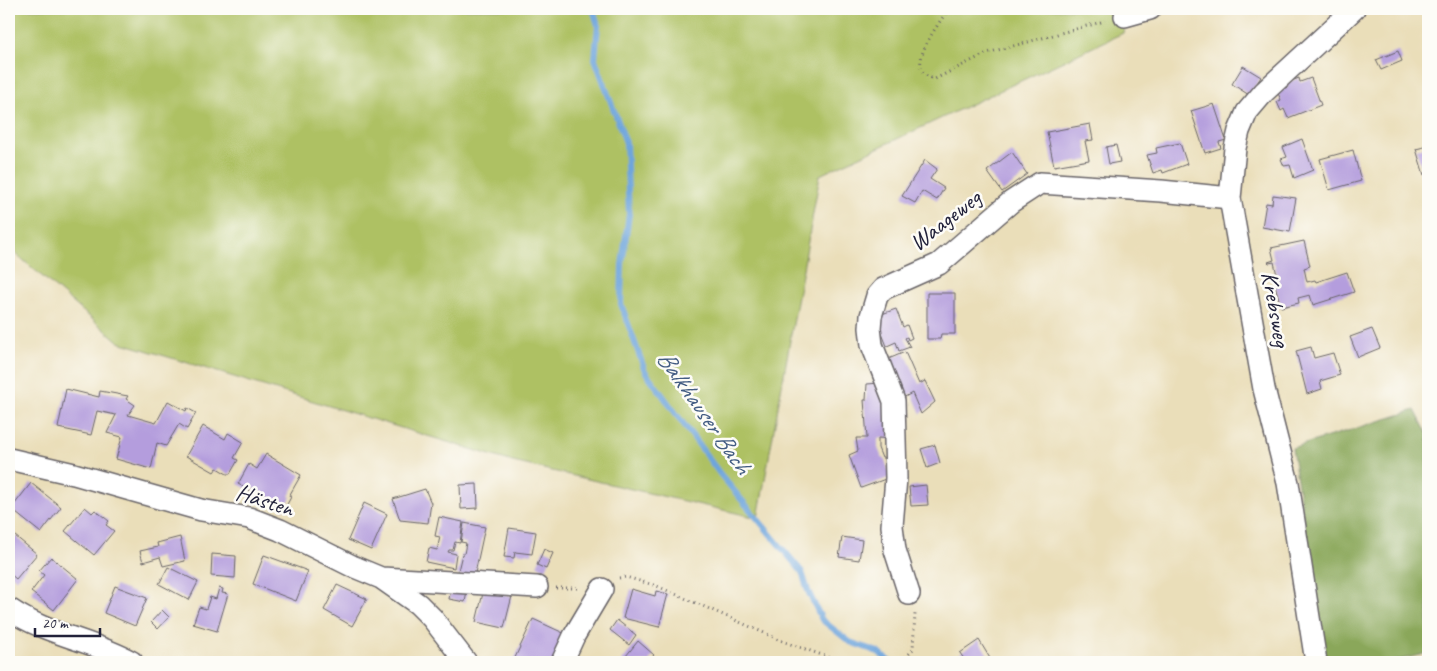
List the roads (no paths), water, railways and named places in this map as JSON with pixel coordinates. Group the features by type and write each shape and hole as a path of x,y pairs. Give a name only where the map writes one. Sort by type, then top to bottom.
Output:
{"street":[{"path":"1125,16 1150,9"},
{"name":"Krebsweg","path":"1316,662 1288,483 1264,389 1230,198 1235,148 1239,131 1248,112 1264,92 1354,9"},
{"name":"Waageweg","path":"909,594 895,550 892,526 896,478 894,401 872,345 870,328 873,306 880,293 892,284 939,264 1011,202 1040,183 1230,198"},
{"name":"Hästen","path":"9,459 74,474 201,510 249,518 280,530 352,566 381,578 427,612 466,662"},
{"path":"381,578 537,587"},
{"path":"562,662 574,636 602,589"},
{"path":"9,610 38,626 100,647 132,662"}],"waterway":[{"name":"Balkhauser Bach","path":"593,9 598,25 595,59 626,143 629,214 622,265 621,304 645,371 720,474 802,572 808,591 822,620 850,642 878,652 889,661"}]}
